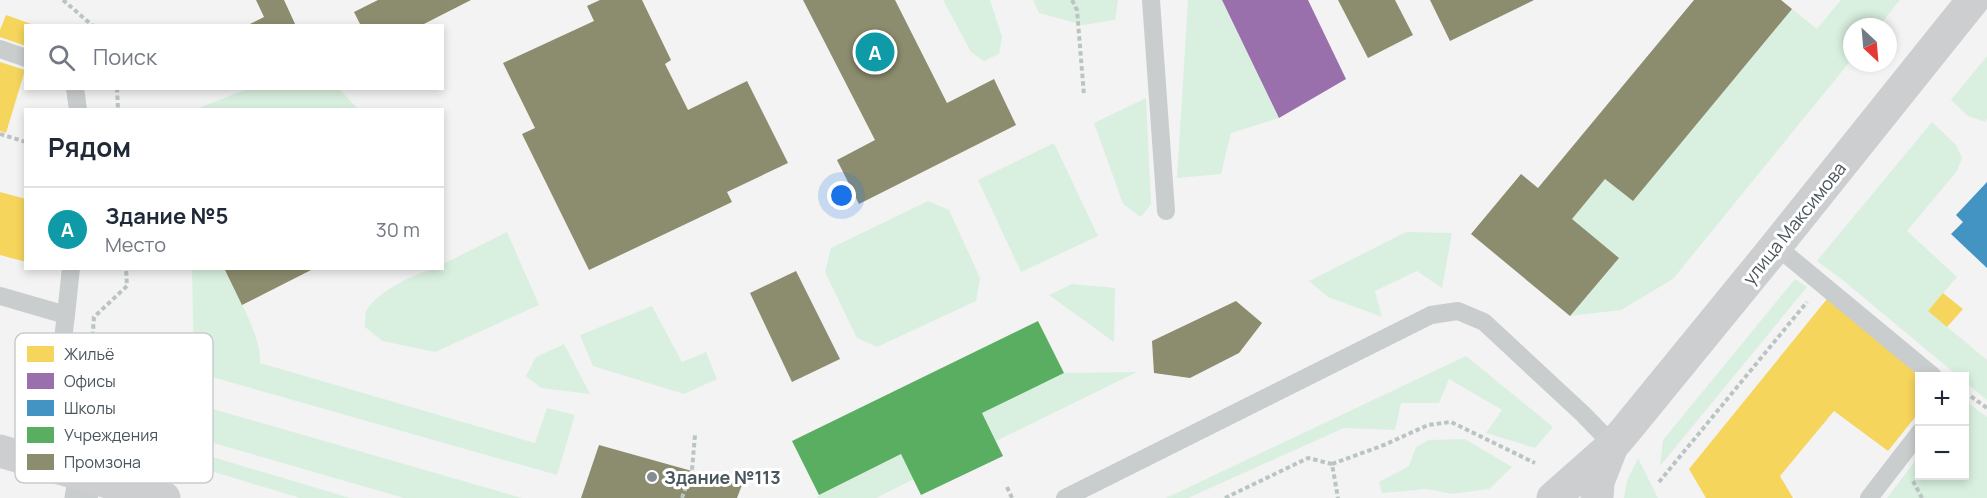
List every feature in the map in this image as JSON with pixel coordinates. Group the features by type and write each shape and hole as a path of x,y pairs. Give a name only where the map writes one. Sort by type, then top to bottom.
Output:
{"street":[{"name":"улица Максимова","path":"1553,498 1613,445 1973,0"},
{"name":"улица Максимова","path":"1597,498 1598,482 1613,445"},
{"path":"0,451 15,455"},
{"path":"83,487 164,498"}],"lane":[{"path":"1151,0 1166,211"},
{"path":"0,49 24,57"},
{"path":"75,90 78,108"},
{"path":"1776,246 1928,372"},
{"path":"64,333 71,270"},
{"path":"0,296 66,315"},
{"path":"1065,498 1431,315 1458,311 1487,324 1613,445"},
{"path":"1869,498 1915,438"}],"path":[{"path":"63,0 91,24"},
{"path":"1072,0 1077,10 1084,95"},
{"path":"117,90 118,108"},
{"path":"0,134 24,141"},
{"path":"93,333 94,317 127,286 126,270"},
{"path":"1659,482 1822,283"},
{"path":"1969,397 1987,408"},
{"path":"1225,498 1308,458 1332,464 1384,445 1428,424 1451,422 1535,463"},
{"path":"682,498 692,470 695,435"},
{"path":"1332,464 1338,498"},
{"path":"1007,487 1012,498"}],"green space":[{"path":"943,0 990,0 1002,37 999,54 984,61 971,52"},
{"path":"1033,0 1118,0 1115,20 1083,25 1039,13"},
{"path":"1188,0 1222,0 1279,118 1231,133 1221,174 1177,178"},
{"path":"1841,0 1900,0 1885,18 1843,18 1843,70 1673,279 1621,310 1570,316 1572,219 1605,179 1633,201 1792,9 1817,29"},
{"path":"1987,56 1987,119 1985,122 1968,116 1951,100"},
{"path":"245,90 340,90 357,108 199,108"},
{"path":"1146,98 1151,204 1141,217 1123,204 1094,123"},
{"path":"1932,122 1956,145 1962,158 1957,171 1907,231 1957,277 1928,311 1987,360 1987,400 1969,385 1969,372 1953,372 1817,261"},
{"path":"1054,143 1098,236 1021,272 978,180"},
{"path":"928,201 949,210 980,278 976,301 877,347 857,338 825,272 831,248"},
{"path":"507,232 539,305 435,352 382,341 365,327 366,312 378,297 423,272 444,270 444,264"},
{"path":"1406,232 1452,233 1442,288 1417,271 1375,291 1382,317 1328,297 1309,281"},
{"path":"192,270 225,270 253,328 260,352 260,363 535,443 547,408 575,415 557,475 213,377 213,333 193,333"},
{"path":"1795,279 1807,287 1660,466 1663,440"},
{"path":"1072,284 1115,288 1114,342 1049,295"},
{"path":"652,306 682,362 706,352 717,379 684,394 593,366 580,335"},
{"path":"564,344 590,394 541,388 526,376 536,357"},
{"path":"1466,356 1553,427 1535,448 1486,433 1502,410 1449,379 1439,403 1401,403 1395,430 1344,428 1188,498 1166,498"},
{"path":"1137,372 996,441 982,413 1064,373"},
{"path":"1969,404 1987,417 1987,498 1887,498 1915,461 1915,480 1969,480"},
{"path":"213,409 522,498 404,498 213,443"},
{"path":"1465,439 1512,467 1489,489 1452,494 1427,489 1382,493 1379,482 1409,466 1416,447 1429,440"},
{"path":"901,454 914,479 876,498 817,498 819,495"},
{"path":"213,457 350,498 300,498 213,472"},
{"path":"1638,458 1658,498 1624,498 1627,481"}],"building: Жильё":[{"path":"6,15 31,24 24,24 24,45 0,37 0,30"},
{"path":"0,62 24,70 24,73 6,133 0,131"},
{"path":"0,192 24,198 24,261 0,255"},
{"path":"1943,293 1963,309 1947,327 1928,311"},
{"path":"1827,299 1915,372 1915,417 1888,451 1834,411 1780,476 1793,498 1706,498 1689,469"}],"building: Офисы":[{"path":"1222,0 1308,0 1346,79 1279,118"}],"building: Школы":[{"path":"1987,182 1987,268 1951,234 1963,222 1956,215"}],"building: Учреждения":[{"path":"1038,321 1064,373 982,413 1003,456 921,495 901,454 819,495 792,441"}],"building: Промзона":[{"path":"256,0 284,0 295,24 250,24 264,17"},
{"path":"378,0 471,0 424,24 360,24 354,12"},
{"path":"600,0 642,0 671,60 665,64 688,110 747,81 788,163 727,192 732,202 589,270 522,134 535,128 503,63 594,21 587,6"},
{"path":"803,0 895,0 947,103 994,79 1016,125 859,204 837,160 875,140"},
{"path":"1338,0 1395,0 1413,35 1368,58"},
{"path":"1430,0 1534,0 1450,41"},
{"path":"1694,0 1781,0 1792,9 1633,201 1605,179 1572,219 1619,258 1570,316 1471,234 1521,174 1538,188"},
{"path":"225,270 311,270 242,305"},
{"path":"796,271 840,359 792,382 750,293"},
{"path":"1236,301 1262,323 1239,353 1190,378 1154,373 1152,341"},
{"name":"Здание №113","path":"599,445 742,485 737,498 581,498"}],"place":[{"name":"Здание №5","path":"875,52"},
{"name":"Здание №113","path":"652,477"}]}
